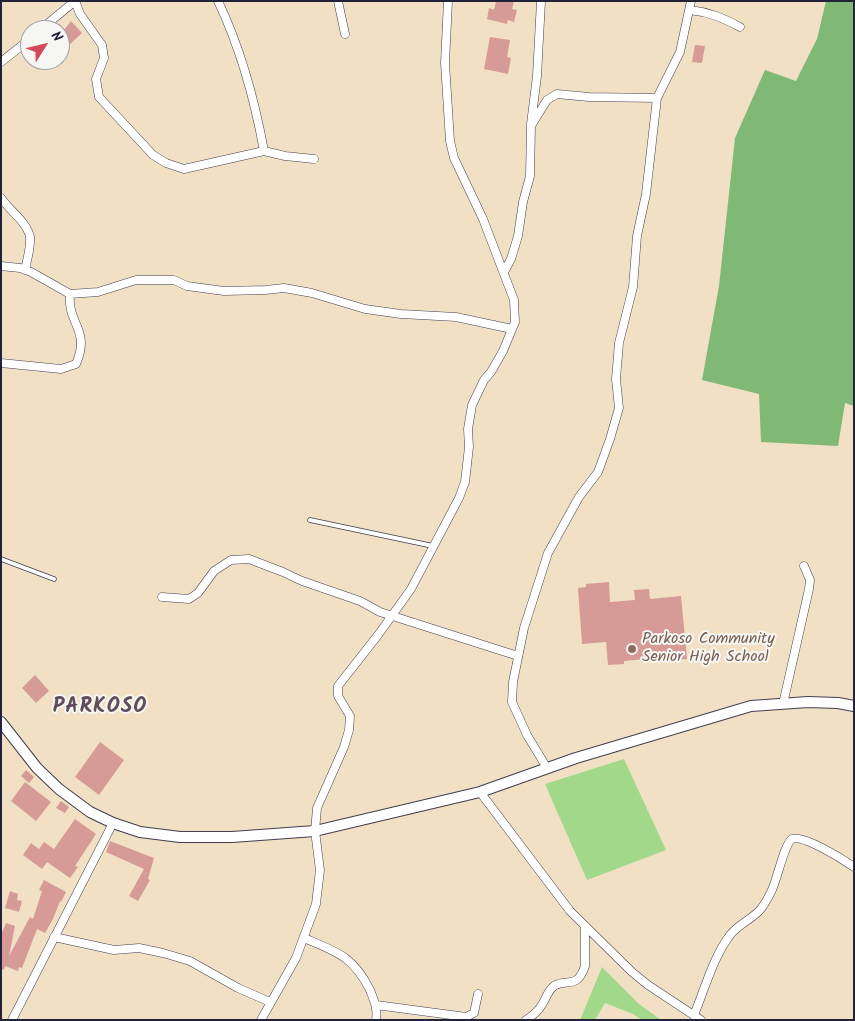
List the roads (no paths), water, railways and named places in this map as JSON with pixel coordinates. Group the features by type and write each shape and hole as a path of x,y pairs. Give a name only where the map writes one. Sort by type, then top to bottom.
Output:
{"street":[{"path":"52,20 75,1 80,14 102,45 104,58 96,80 99,97 153,154 166,163 184,169 264,151 285,156 314,159"},
{"path":"218,1 226,18 256,110 264,151"},
{"path":"338,1 345,34"},
{"path":"261,1020 288,974 304,938 319,893 320,870 315,831 318,805 349,730 350,716 338,696 338,686 392,616 419,576 459,498 465,482 469,447 468,429 472,405 484,380 503,351 515,322 514,300 504,272 483,219 454,158 450,141 445,63 448,1"},
{"path":"504,272 518,236 523,202 530,176 531,126 537,76 542,1"},
{"path":"547,768 527,735 512,702 513,682 524,628 548,552 579,497 598,472 619,408 616,379 619,343 633,287 637,236 646,194 657,98 680,52 692,1"},
{"path":"690,10 704,11 721,16 740,27"},
{"path":"1,62 20,47"},
{"path":"531,126 547,100 557,94 589,97 657,98"},
{"path":"1,198 24,224 28,232 30,238 25,270"},
{"path":"1,266 25,270 70,294 98,292 136,280 174,280 187,286 224,291 284,288 312,293 365,309 402,314 456,317 512,329"},
{"path":"1,363 61,369 76,364 82,351 81,335 70,311 70,294"},
{"path":"162,597 189,599 198,593 214,571 230,560 249,559 283,572 302,582 360,601 380,612 518,656"},
{"path":"783,704 809,589 810,580 804,566"},
{"path":"1,722 37,768 59,789 90,812 113,823 140,832 180,837 232,837 315,831 480,792 547,768 736,709 783,704 838,703 854,706"},
{"path":"480,792 564,904 632,972 648,985 702,1020"},
{"path":"12,1020 113,823"},
{"path":"694,1015 717,957 726,941 736,929 757,913 764,904 774,886 786,848 791,840 796,838 807,841 854,867"},
{"path":"526,1020 541,1007 553,987 574,982 583,972 585,966 586,926"},
{"path":"54,937 114,950 139,948 163,953 190,962 238,988 270,1002"},
{"path":"304,938 333,950 350,960 365,980 376,1005 376,1020"},
{"path":"376,1005 466,1017 474,1013 478,994"}],"lane":[{"path":"310,520 433,546"},
{"path":"1,559 54,579"}],"place":[{"name":"Parkoso Community Senior High School","path":"632,649"}],"district":[{"name":"PARKOSO","path":"100,708"}]}
